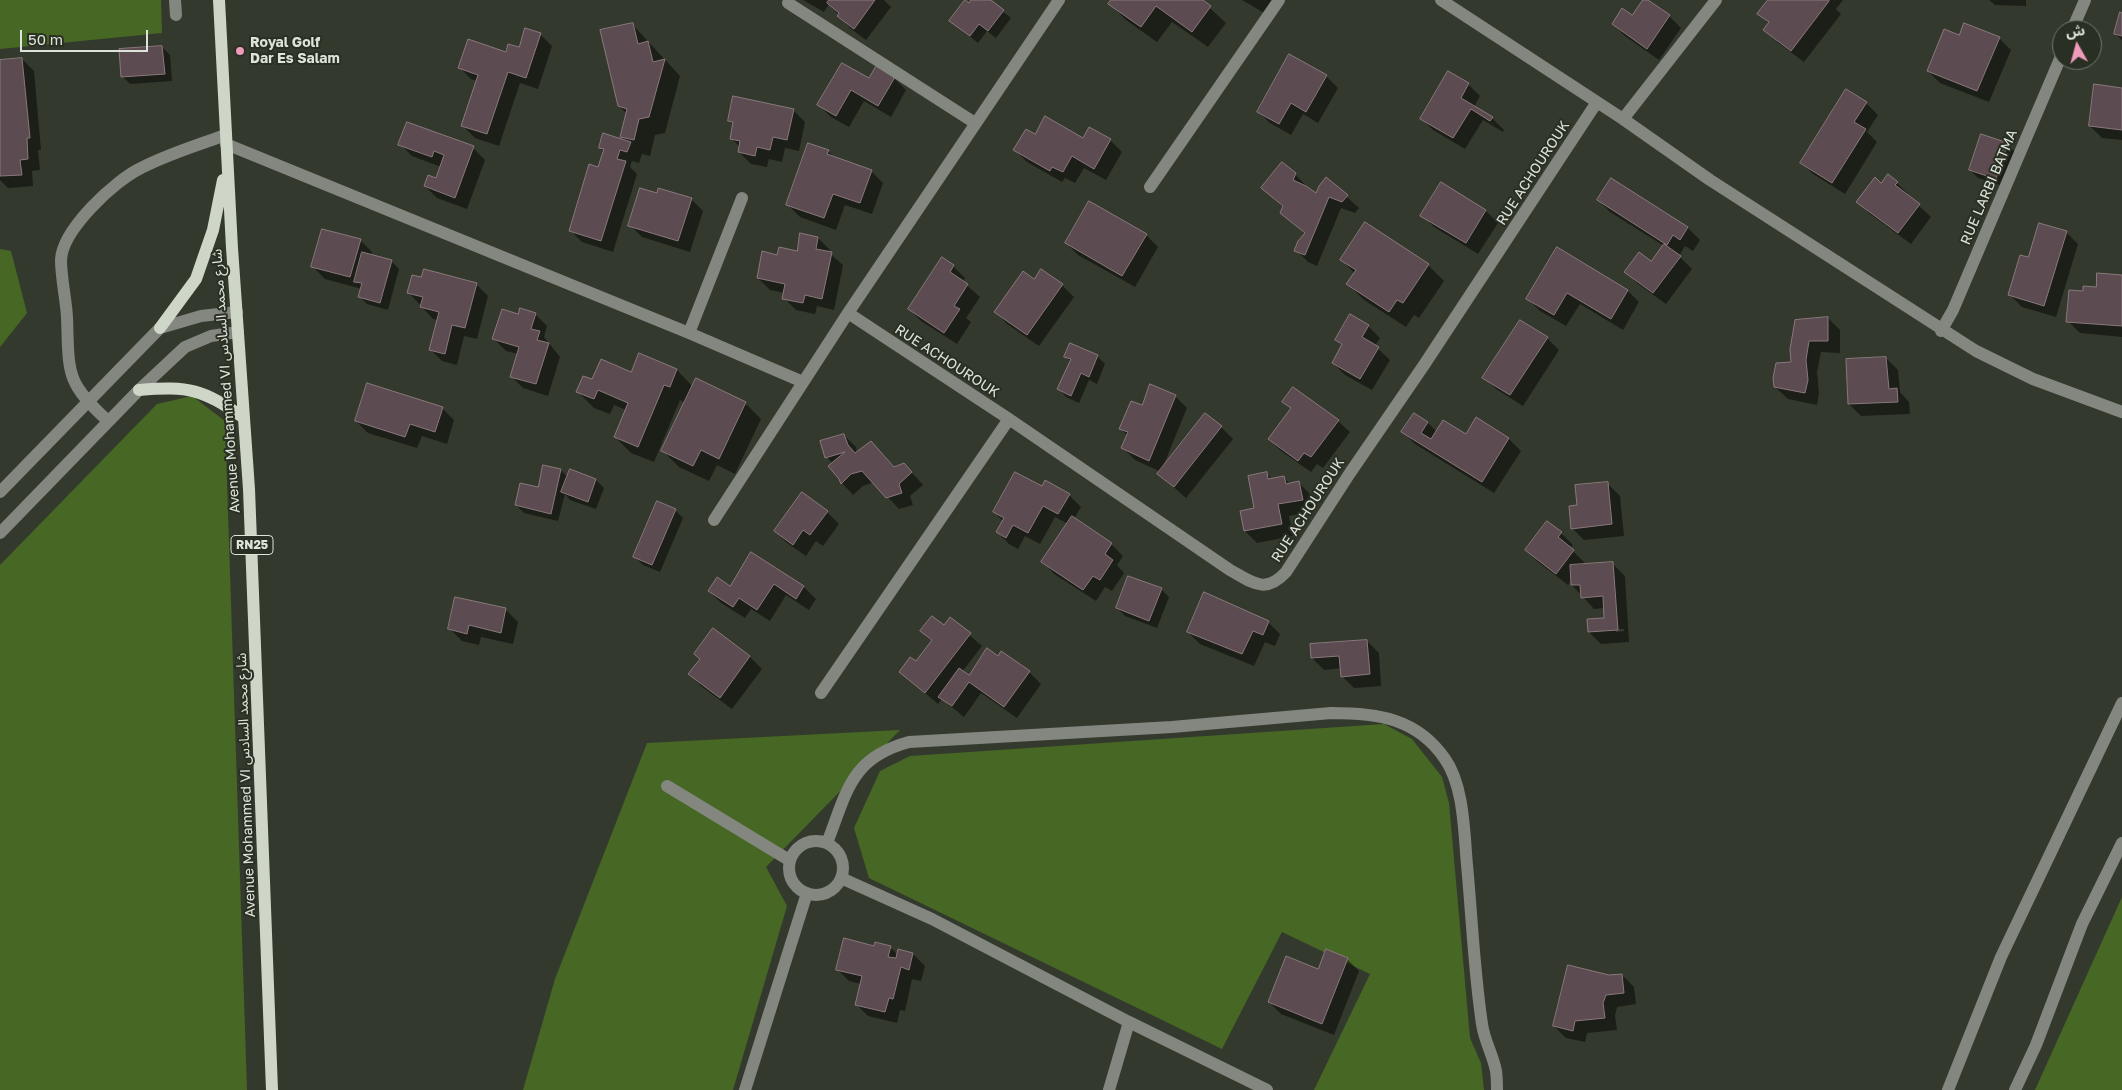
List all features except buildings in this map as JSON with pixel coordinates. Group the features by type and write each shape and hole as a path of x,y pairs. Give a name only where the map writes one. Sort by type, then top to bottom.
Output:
{"main road":[{"name":"Avenue Mohammed VI شارع محمد السادس","path":"220,0 236,312 251,528 272,1090"},
{"path":"160,328 196,278 205,257 213,230 227,158"},
{"path":"139,390 163,388 200,392 211,396 244,418"}],"street":[{"path":"175,0 176,15"},
{"path":"714,520 848,314 1059,0"},
{"path":"1150,187 1279,0"},
{"path":"1441,0 1623,119 1710,180 1976,351 2033,379 2122,412"},
{"path":"1623,119 1716,0"},
{"path":"2076,20 2085,0"},
{"path":"788,3 975,123"},
{"name":"RUE LARBI BATMA","path":"1942,330 1953,310 2055,70"},
{"name":"RUE ACHOUROUK","path":"848,314 1009,419 1230,570 1258,585 1275,582 1286,572 1597,102"},
{"path":"108,421 88,402 74,384 68,355 61,260 68,237 102,198 138,169 161,158 226,139 803,382"},
{"path":"688,333 742,198"},
{"path":"0,492 160,328 200,316 236,312"},
{"path":"0,532 139,390 185,347 211,336 238,332"},
{"path":"821,693 1009,419"},
{"path":"1948,1090 2001,957 2122,703"},
{"path":"827,843 852,782 863,765 877,754 908,742 1172,727 1331,713 1357,713 1392,718 1406,724 1432,744 1444,758 1457,784 1482,1026 1496,1070 1497,1090"},
{"path":"667,786 790,860"},
{"path":"818,840 827,843 836,849 842,859 843,870 841,878 834,888 826,893 807,894 800,890 790,877 788,870 790,860 800,846 808,842 818,840"},
{"path":"2015,1090 2036,1045 2082,924 2122,843"},
{"path":"841,878 932,919 1129,1022 1267,1090"},
{"path":"745,1090 807,894"},
{"path":"1109,1090 1129,1022"}],"green space":[{"path":"0,0 161,0 162,33 0,49"},
{"path":"0,249 11,251 27,313 0,347"},
{"path":"192,396 225,421 247,1090 0,1090 0,565 157,404"},
{"path":"1384,724 1412,739 1442,777 1449,803 1470,1038 1481,1063 1484,1090 1314,1090 1370,974 1282,932 1222,1049 869,878 854,828 880,771 910,756"},
{"path":"900,730 766,867 787,906 733,1090 523,1090 555,979 647,743"},
{"path":"2122,897 2122,1090 2035,1090"}],"place":[{"name":"Royal Golf Dar Es Salam","path":"240,51"}]}
